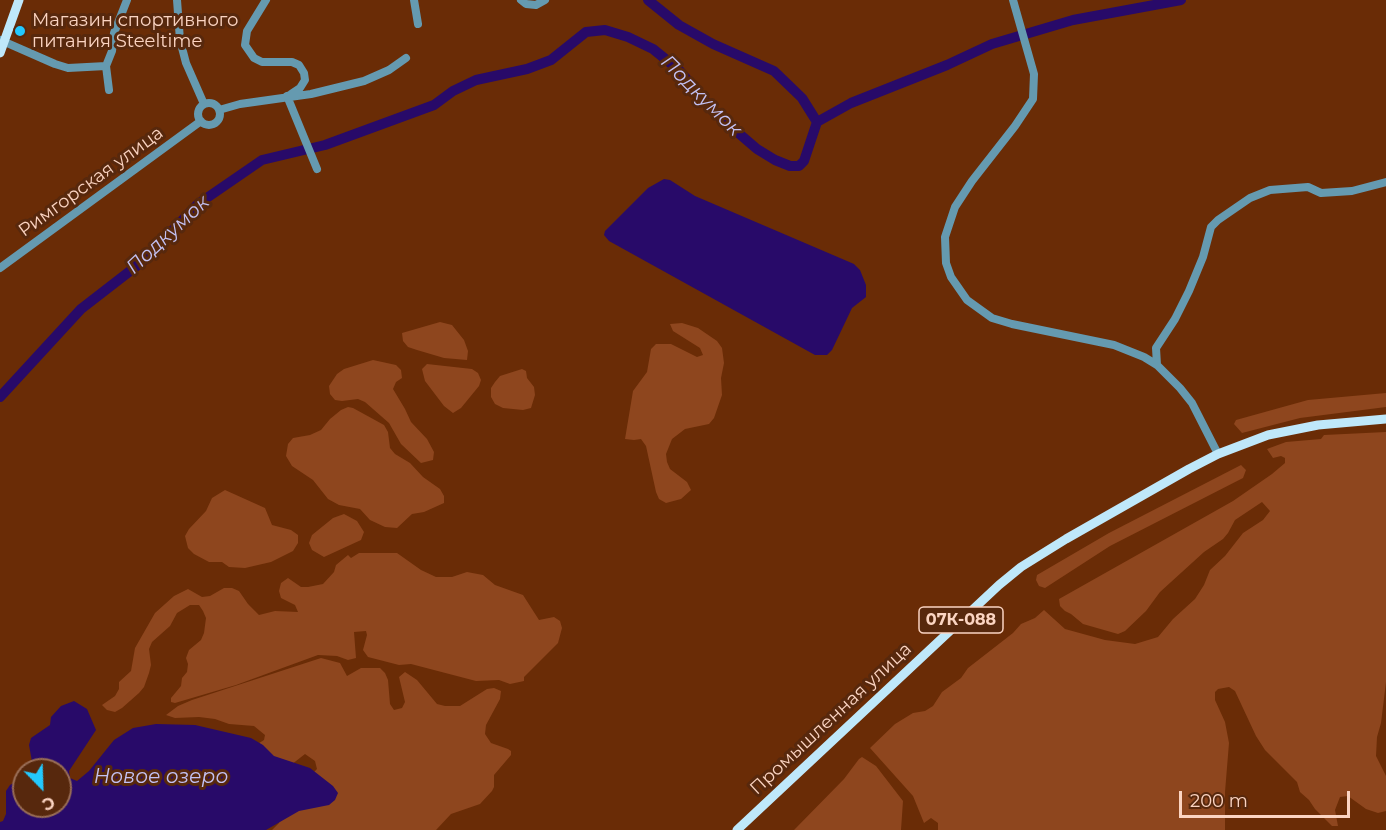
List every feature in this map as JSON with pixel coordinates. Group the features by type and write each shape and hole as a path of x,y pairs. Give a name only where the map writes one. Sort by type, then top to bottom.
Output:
{"main road":[{"path":"0,53 2,41 19,0"},
{"name":"07К-088","path":"1218,454 1268,435 1291,430 1386,419"},
{"name":"Промышленная улица","path":"737,830 914,663 1021,567 1104,517 1218,454"}],"street":[{"path":"109,90 106,66 112,51 114,33 127,0"},
{"path":"177,0 180,40 186,63 204,104"},
{"path":"266,0 247,31 244,45 254,58 262,62 292,62 299,65 304,73 304,80 300,88 287,96"},
{"path":"414,0 418,24"},
{"path":"521,0 526,4 536,5 545,0"},
{"path":"1013,0 1035,82 1033,99 1016,126 963,193 949,221 944,251 951,277 967,300 992,318 1114,345 1157,365 1192,403 1218,454"},
{"path":"2,41 68,68 106,66"},
{"path":"219,111 240,104 311,94 364,81 389,70 406,58"},
{"path":"287,96 317,169"},
{"path":"204,104 213,104 219,111 219,118 214,123 207,124 201,121 198,112 204,104"},
{"name":"Римгорская улица","path":"0,268 201,121"},
{"path":"1157,365 1156,348 1175,319 1189,291 1203,257 1211,227 1250,198 1270,190 1308,186 1321,193 1352,191 1386,182"}],"shaded area":[{"path":"440,322 452,325 464,340 468,351 467,360 444,358 417,350 408,347 403,341 402,333"},
{"path":"682,323 698,328 717,341 722,348 724,363 721,378 722,395 714,418 709,424 685,429 672,439 666,454 667,462 670,469 687,482 691,490 681,499 666,503 659,499 656,492 646,446 641,439 625,439 633,391 647,372 651,349 656,344 671,344 697,357 703,355 700,348 673,331 670,324"},
{"path":"373,360 396,365 401,370 402,378 396,382 393,389 411,422 427,439 434,452 433,460 421,463 401,444 389,423 365,402 358,399 335,400 330,394 329,386 337,374 344,369"},
{"path":"427,364 472,369 478,373 481,380 479,386 461,408 453,413 444,406 425,381 422,369"},
{"path":"522,369 526,371 527,378 534,387 535,395 531,408 523,410 503,408 495,404 491,397 491,388 495,382 500,376"},
{"path":"1386,393 1386,407 1300,418 1242,433 1234,424 1236,420 1308,400"},
{"path":"348,407 384,425 388,432 390,448 440,489 444,496 444,503 424,512 412,514 397,528 385,527 370,520 360,509 339,505 328,499 313,480 292,466 286,456 288,444 293,438 321,430 330,419"},
{"path":"1386,432 1386,682 1376,756 1386,776 1386,811 1378,813 1366,809 1348,796 1340,797 1335,810 1338,826 1332,826 1300,792 1297,782 1265,750 1235,691 1229,687 1218,689 1215,692 1215,700 1225,722 1229,743 1225,830 938,830 938,823 931,818 924,823 913,796 870,748 895,724 913,713 925,711 933,706 942,692 961,678 968,668 1013,633 1021,624 1035,618 1044,610 1065,629 1105,640 1135,644 1158,637 1173,619 1195,599 1210,570 1225,556 1243,533 1263,520 1270,511 1262,502 1235,520 1223,539 1204,552 1160,592 1146,611 1125,631 1118,634 1083,624 1060,606 1059,599 1233,501 1272,474 1285,463 1285,458 1281,456 1273,458 1267,449 1286,442 1321,439 1324,435"},
{"path":"1241,465 1246,470 1243,478 1110,546 1045,588 1039,586 1036,580 1037,575 1109,533"},
{"path":"225,490 265,508 272,525 291,530 298,535 298,543 293,551 271,562 245,568 229,567 222,562 209,562 194,554 188,548 185,536 206,511 212,498"},
{"path":"344,514 357,521 364,532 361,540 324,557 312,550 309,543 312,535 333,518"},
{"path":"359,553 397,553 421,570 436,577 452,577 467,572 483,575 495,585 523,595 539,620 554,617 560,621 562,628 558,643 524,677 524,681 510,684 499,680 476,681 411,664 399,665 368,657 363,650 366,631 354,632 356,658 348,660 337,656 318,655 236,685 175,703 171,702 171,698 181,686 182,678 187,672 186,658 189,650 201,640 204,633 206,618 203,611 199,605 190,605 177,613 170,626 152,642 149,649 151,665 149,673 139,693 115,712 107,710 102,705 115,696 119,689 119,682 131,671 135,648 155,613 174,596 188,589 202,597 210,596 224,588 232,588 239,591 259,615 275,611 298,612 295,605 281,598 279,591 281,583 288,578 301,587 323,584 334,572 336,565 348,555 351,558"},
{"path":"321,658 340,663 347,676 361,668 380,668 388,680 390,704 394,710 402,708 405,702 399,677 405,672 417,680 437,704 445,706 460,706 487,689 494,688 501,691 500,699 486,725 485,734 491,743 508,749 511,755 494,775 492,791 480,804 451,814 436,830 272,830 308,778 317,769 315,761 305,754 282,772 243,753 264,740 265,735 254,726 229,724 199,717 175,718 166,715 192,700"},
{"path":"862,757 876,766 903,801 901,830 794,830 844,779"}],"water":[{"path":"664,179 670,180 695,196 854,264 860,270 866,285 866,297 852,308 832,350 827,355 815,355 609,241 604,235 605,231 648,188"},
{"name":"Новое озеро","path":"74,701 87,709 96,730 72,766 72,758 31,758 29,745 31,738 50,725 51,717 61,706"},
{"name":"Новое озеро","path":"156,724 195,725 251,738 263,745 274,756 310,768 333,786 338,793 329,805 299,811 266,830 0,830 0,822 6,814 6,791 12,784 12,818 72,818 72,779 77,781 89,771 114,740 133,728"}],"waterway":[{"path":"648,0 679,25 713,44 774,71 802,98 817,122"},
{"name":"Подкумок","path":"0,397 81,309 143,261 198,204 262,160 325,145 434,105 453,91 476,80 527,69 551,60 586,32 605,30 628,37 653,49 679,70 715,113 757,149 775,160 790,166 799,166 804,161 817,122 851,103 947,65 992,44 1073,20 1181,0"}],"place":[{"name":"Магазин спортивного питания Steeltime","path":"20,31"}]}
